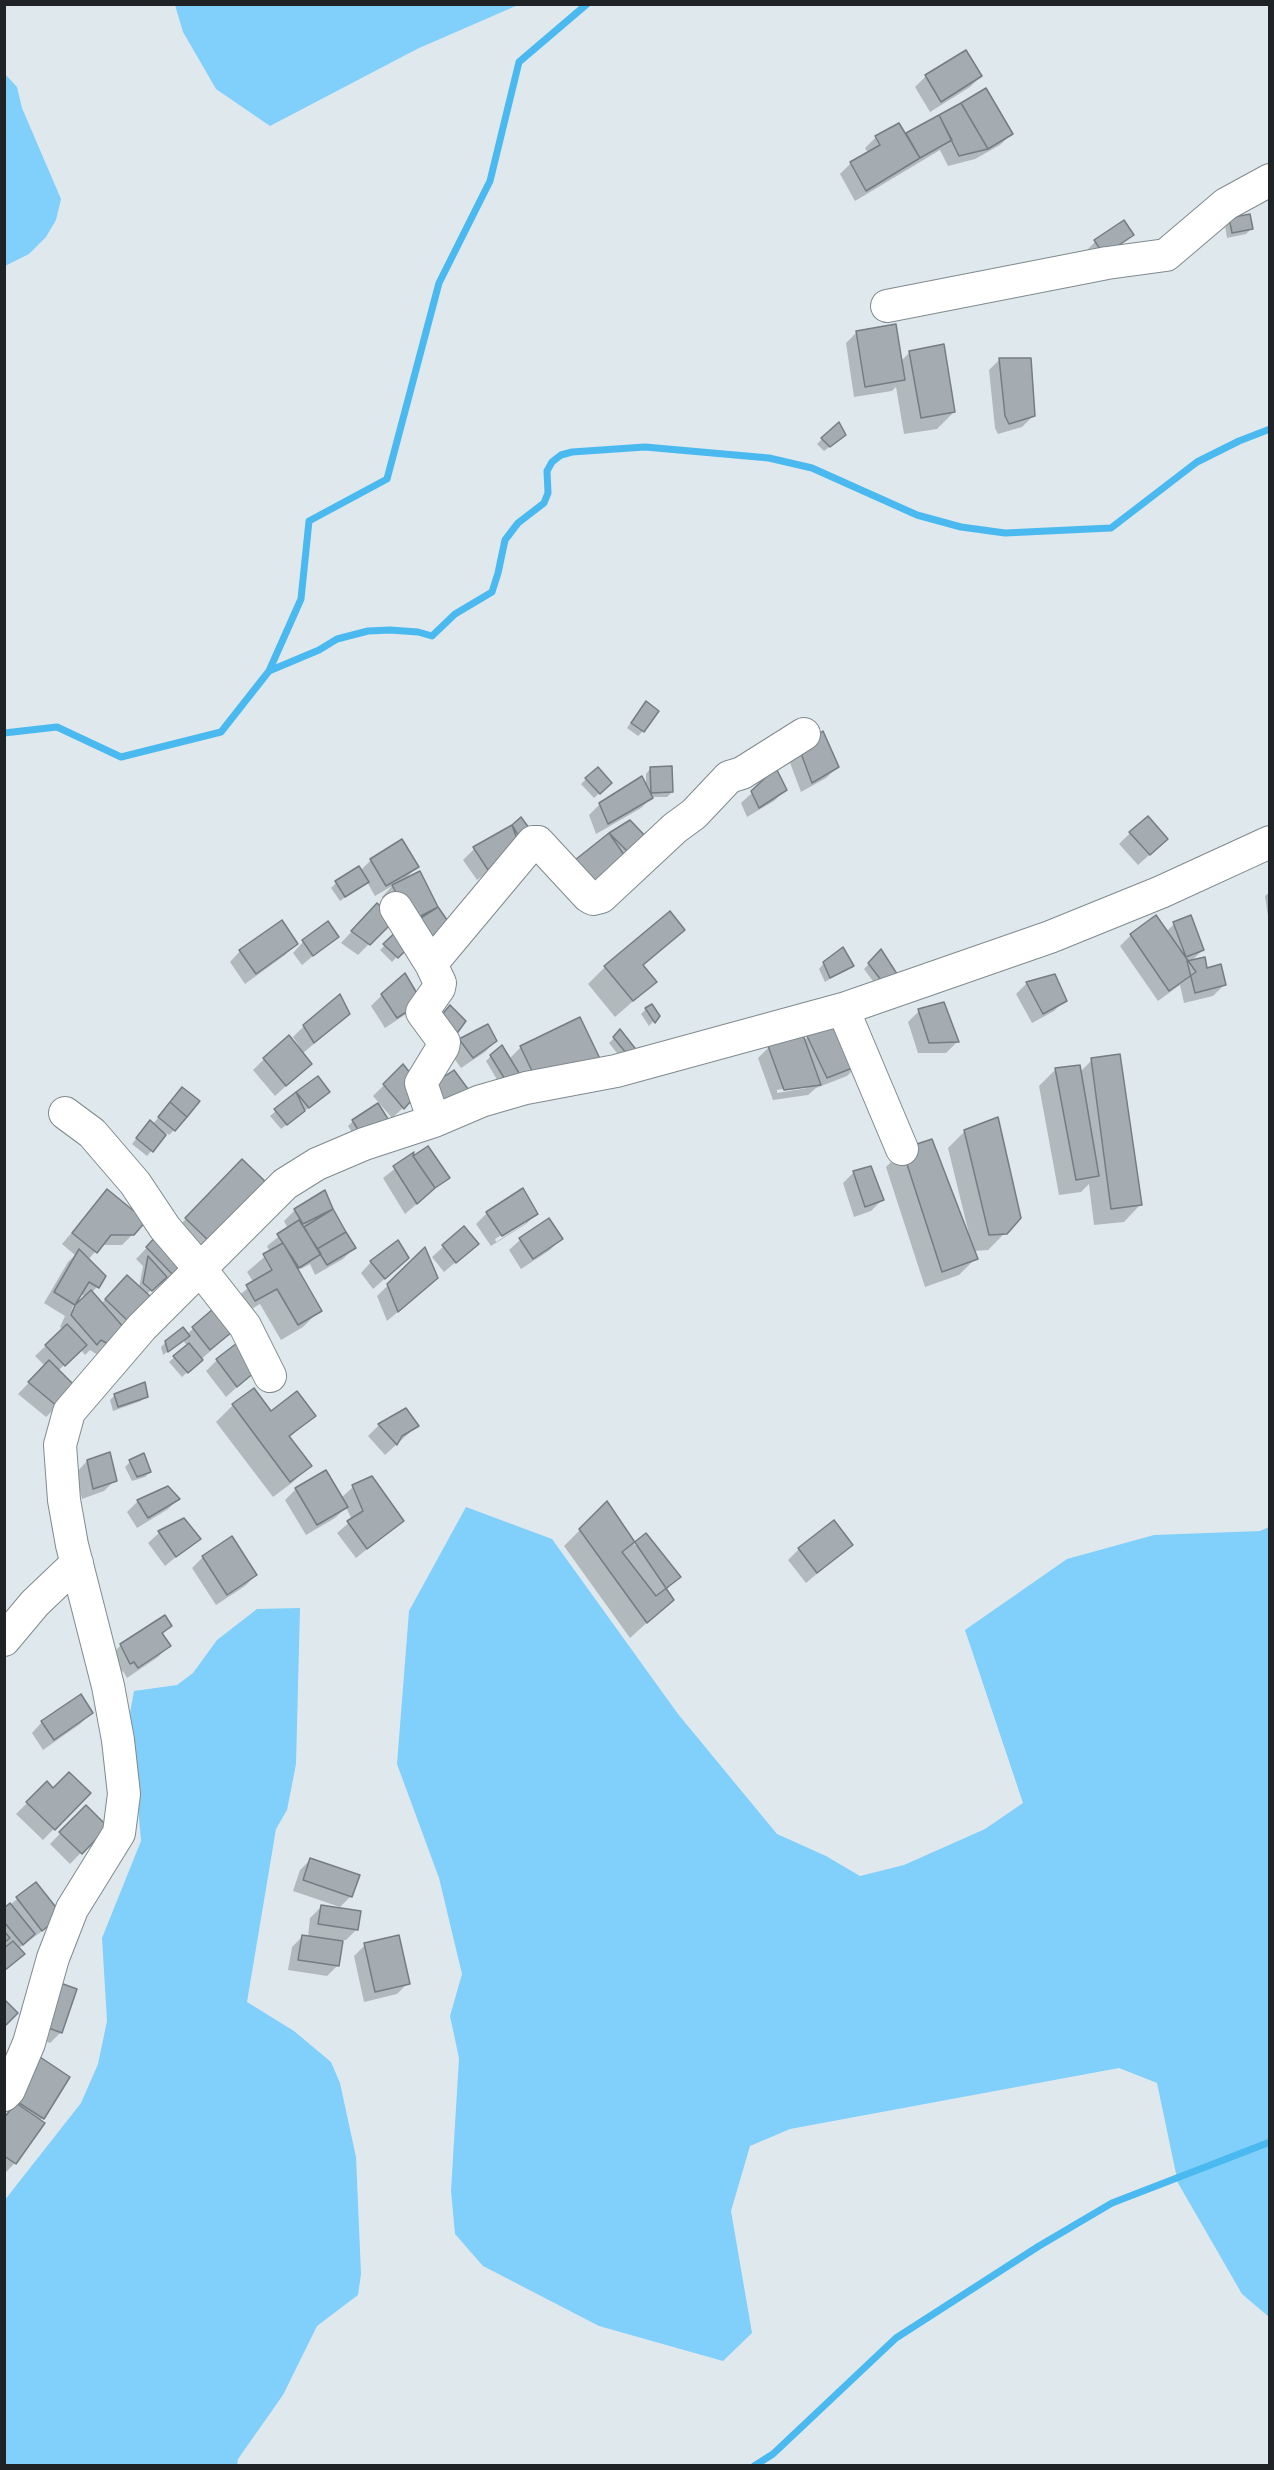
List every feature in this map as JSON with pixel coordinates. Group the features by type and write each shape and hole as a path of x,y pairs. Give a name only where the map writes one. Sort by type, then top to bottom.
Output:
{"street":[{"path":"887,306 1107,263 1166,255 1226,204 1269,180"},
{"path":"431,964 533,842 538,842 588,896 601,897 675,828 694,814 729,777 742,773 804,734"},
{"path":"4,2095 9,2090 28,2043 53,1958 72,1909 119,1833 124,1794 118,1740 108,1686 77,1563 64,1500 60,1445 69,1412 142,1327 285,1184 317,1164 364,1144 434,1121 481,1101 526,1088 616,1071 843,1009 1050,937 1161,892 1269,842"},
{"path":"396,908 439,978 439,988 422,1012 444,1042 421,1083 434,1121"},
{"path":"843,1009 902,1149"},
{"path":"65,1113 92,1133 135,1183 165,1228 245,1326 270,1376"},
{"path":"4,1640 35,1603 77,1563"}],"shaded area":[{"path":"175,4 518,5 417,49 270,126 216,89 183,32"},
{"path":"4,73 17,87 22,108 61,199 56,220 46,237 29,254 5,266"},
{"path":"466,1507 552,1539 678,1714 777,1834 826,1856 860,1876 904,1865 985,1829 1023,1803 965,1630 1067,1559 1154,1535 1260,1531 1269,1527 1269,2317 1242,2294 1178,2183 1157,2083 1119,2068 790,2129 750,2146 731,2211 752,2333 723,2361 599,2326 483,2266 455,2234 451,2191 459,2058 450,2016 462,1974 439,1878 397,1764 409,1611"},
{"path":"300,1608 296,1764 287,1810 276,1829 247,2002 294,2031 331,2062 340,2083 356,2157 361,2274 358,2295 317,2326 283,2395 238,2459 237,2465 5,2465 4,2201 81,2103 98,2064 107,2021 102,1938 141,1841 130,1713 134,1691 177,1685 193,1673 217,1640 257,1609"}],"building":[{"path":"966,50 982,76 941,102 925,75"},
{"path":"986,88 1013,134 988,149 961,103"},
{"path":"961,103 988,149 959,156 939,115"},
{"path":"939,115 952,140 920,158 906,133"},
{"path":"899,123 920,158 866,191 850,162 880,145 875,136"},
{"path":"1250,214 1253,229 1232,233 1229,218"},
{"path":"1124,220 1134,235 1104,255 1094,240"},
{"path":"896,324 905,380 865,387 856,331"},
{"path":"944,344 955,412 921,418 909,351"},
{"path":"999,358 1031,358 1035,416 1009,424 1005,416"},
{"path":"839,422 846,435 830,447 821,438"},
{"path":"646,701 659,711 644,732 631,723"},
{"path":"823,731 839,767 812,783 799,748"},
{"path":"672,766 673,792 651,793 650,767"},
{"path":"598,767 612,783 600,794 585,778"},
{"path":"776,768 787,790 759,808 751,791"},
{"path":"642,776 653,798 608,824 599,803"},
{"path":"1148,816 1168,839 1150,855 1129,832"},
{"path":"521,817 532,832 521,840 512,825"},
{"path":"630,820 650,841 633,857 609,833"},
{"path":"512,825 520,848 488,870 473,847"},
{"path":"609,833 627,859 594,884 575,860"},
{"path":"402,839 419,867 386,886 370,859"},
{"path":"359,866 369,882 345,897 335,881"},
{"path":"420,871 438,907 411,921 392,885"},
{"path":"377,903 395,920 370,945 351,931"},
{"path":"438,907 452,927 429,945 413,923"},
{"path":"670,911 685,930 643,965 657,982 633,1001 604,966"},
{"path":"1156,915 1196,972 1169,991 1130,934"},
{"path":"1191,915 1204,950 1186,957 1173,922"},
{"path":"282,920 298,944 256,974 239,950"},
{"path":"328,921 339,937 313,956 302,940"},
{"path":"401,927 409,947 398,958 383,944"},
{"path":"843,947 854,966 830,978 823,962"},
{"path":"881,949 899,977 887,988 868,963"},
{"path":"1205,957 1207,968 1221,964 1226,985 1195,993 1187,961"},
{"path":"405,973 422,1002 397,1018 381,994"},
{"path":"1055,974 1067,1001 1043,1014 1026,982"},
{"path":"340,994 350,1014 314,1043 303,1025"},
{"path":"944,1002 959,1042 929,1043 918,1009"},
{"path":"652,1004 660,1016 655,1023 645,1008"},
{"path":"450,1005 466,1021 455,1036 439,1018"},
{"path":"580,1017 603,1065 532,1071 520,1046"},
{"path":"839,1021 860,1065 827,1078 807,1036"},
{"path":"488,1024 497,1041 473,1058 459,1039"},
{"path":"620,1029 638,1052 631,1059 613,1037"},
{"path":"802,1032 821,1085 784,1090 768,1046"},
{"path":"289,1035 312,1064 286,1086 263,1058"},
{"path":"502,1045 522,1078 509,1086 490,1055"},
{"path":"1120,1054 1142,1205 1111,1209 1091,1058"},
{"path":"403,1064 422,1088 404,1109 383,1084"},
{"path":"1080,1065 1099,1176 1076,1180 1055,1068"},
{"path":"454,1070 468,1089 443,1106 430,1086"},
{"path":"318,1076 330,1092 309,1108 296,1092"},
{"path":"182,1087 200,1101 187,1117 170,1102"},
{"path":"296,1092 305,1111 287,1125 274,1109"},
{"path":"170,1102 187,1117 175,1131 158,1117"},
{"path":"378,1103 388,1119 362,1136 352,1120"},
{"path":"998,1117 1021,1218 1007,1234 989,1235 964,1130"},
{"path":"150,1120 166,1135 153,1152 136,1138"},
{"path":"932,1139 978,1259 942,1272 902,1149"},
{"path":"428,1146 450,1178 435,1188 413,1156"},
{"path":"414,1152 413,1156 435,1188 417,1204 393,1166"},
{"path":"242,1159 270,1186 213,1245 185,1218"},
{"path":"871,1166 884,1200 865,1207 853,1171"},
{"path":"523,1188 538,1214 502,1236 486,1212"},
{"path":"107,1189 146,1221 134,1235 111,1235 97,1253 72,1233"},
{"path":"325,1190 333,1209 303,1224 294,1209"},
{"path":"333,1209 346,1232 317,1249 304,1227"},
{"path":"549,1218 563,1239 533,1259 519,1238"},
{"path":"299,1220 321,1254 299,1268 277,1234"},
{"path":"464,1226 479,1244 456,1263 442,1245"},
{"path":"160,1232 191,1259 173,1275 146,1247"},
{"path":"346,1232 356,1248 327,1265 317,1249"},
{"path":"398,1240 409,1258 385,1279 370,1261"},
{"path":"283,1243 322,1311 298,1325 277,1289 255,1301 246,1285 272,1270 263,1254"},
{"path":"425,1247 438,1278 398,1312 387,1284"},
{"path":"79,1249 106,1276 99,1288 89,1282 75,1305 54,1292"},
{"path":"148,1256 167,1277 152,1291 143,1283"},
{"path":"127,1275 151,1297 129,1322 105,1299"},
{"path":"91,1290 125,1329 113,1347 101,1340 97,1345 71,1315 75,1305"},
{"path":"220,1303 243,1323 210,1350 192,1327"},
{"path":"67,1324 87,1345 65,1366 45,1345"},
{"path":"183,1327 190,1336 168,1352 165,1341"},
{"path":"241,1340 261,1367 237,1387 216,1359"},
{"path":"189,1343 203,1360 188,1373 173,1356"},
{"path":"49,1360 74,1385 58,1407 28,1382"},
{"path":"145,1382 148,1397 118,1407 114,1394"},
{"path":"254,1388 271,1411 297,1391 316,1416 289,1436 312,1466 290,1482 232,1404"},
{"path":"406,1408 419,1426 402,1436 397,1445 378,1424"},
{"path":"110,1452 117,1481 93,1489 87,1460"},
{"path":"144,1453 151,1472 137,1477 129,1460"},
{"path":"326,1470 348,1507 317,1525 295,1488"},
{"path":"372,1476 404,1521 367,1549 347,1521 363,1511 352,1485"},
{"path":"168,1486 180,1499 148,1518 137,1500"},
{"path":"607,1501 674,1600 647,1623 579,1529"},
{"path":"184,1518 201,1539 176,1557 158,1531"},
{"path":"834,1520 853,1545 817,1573 798,1548"},
{"path":"646,1533 681,1577 656,1596 622,1552"},
{"path":"232,1536 257,1575 227,1595 202,1556"},
{"path":"165,1615 172,1626 162,1633 171,1646 138,1668 134,1662 130,1664 120,1644"},
{"path":"81,1694 93,1713 54,1740 41,1721"},
{"path":"69,1772 91,1793 55,1830 26,1802 47,1781 53,1788"},
{"path":"86,1805 108,1827 82,1854 59,1832"},
{"path":"310,1858 360,1875 352,1897 303,1880"},
{"path":"36,1882 62,1915 42,1931 16,1897"},
{"path":"10,1903 35,1934 23,1945 4,1922 4,1908"},
{"path":"321,1905 361,1911 358,1930 318,1924"},
{"path":"4,1931 10,1938 4,1943"},
{"path":"302,1935 343,1941 339,1966 298,1960"},
{"path":"399,1935 410,1984 375,1992 364,1943"},
{"path":"13,1941 25,1954 4,1971 4,1948"},
{"path":"52,1980 77,1989 62,2033 38,2024"},
{"path":"4,1999 18,2013 4,2027"},
{"path":"40,2057 70,2077 44,2119 13,2099"},
{"path":"16,2103 45,2123 16,2164 4,2156 4,2118"}],"waterway":[{"path":"4,733 57,727 121,757 221,732 269,671 301,599 309,521 387,479 439,283 490,181 519,62 587,4"},
{"path":"269,671 319,650 337,639 368,631 418,632 432,636 455,614 492,592 505,540 518,523 544,503 548,493 547,471 552,462 561,455 572,452 645,447 769,458 812,468 917,515 961,527 1005,533 1111,528 1197,462 1239,441 1270,429"},
{"path":"754,2466 773,2454 896,2338 1039,2246 1112,2203 1270,2142"}]}
